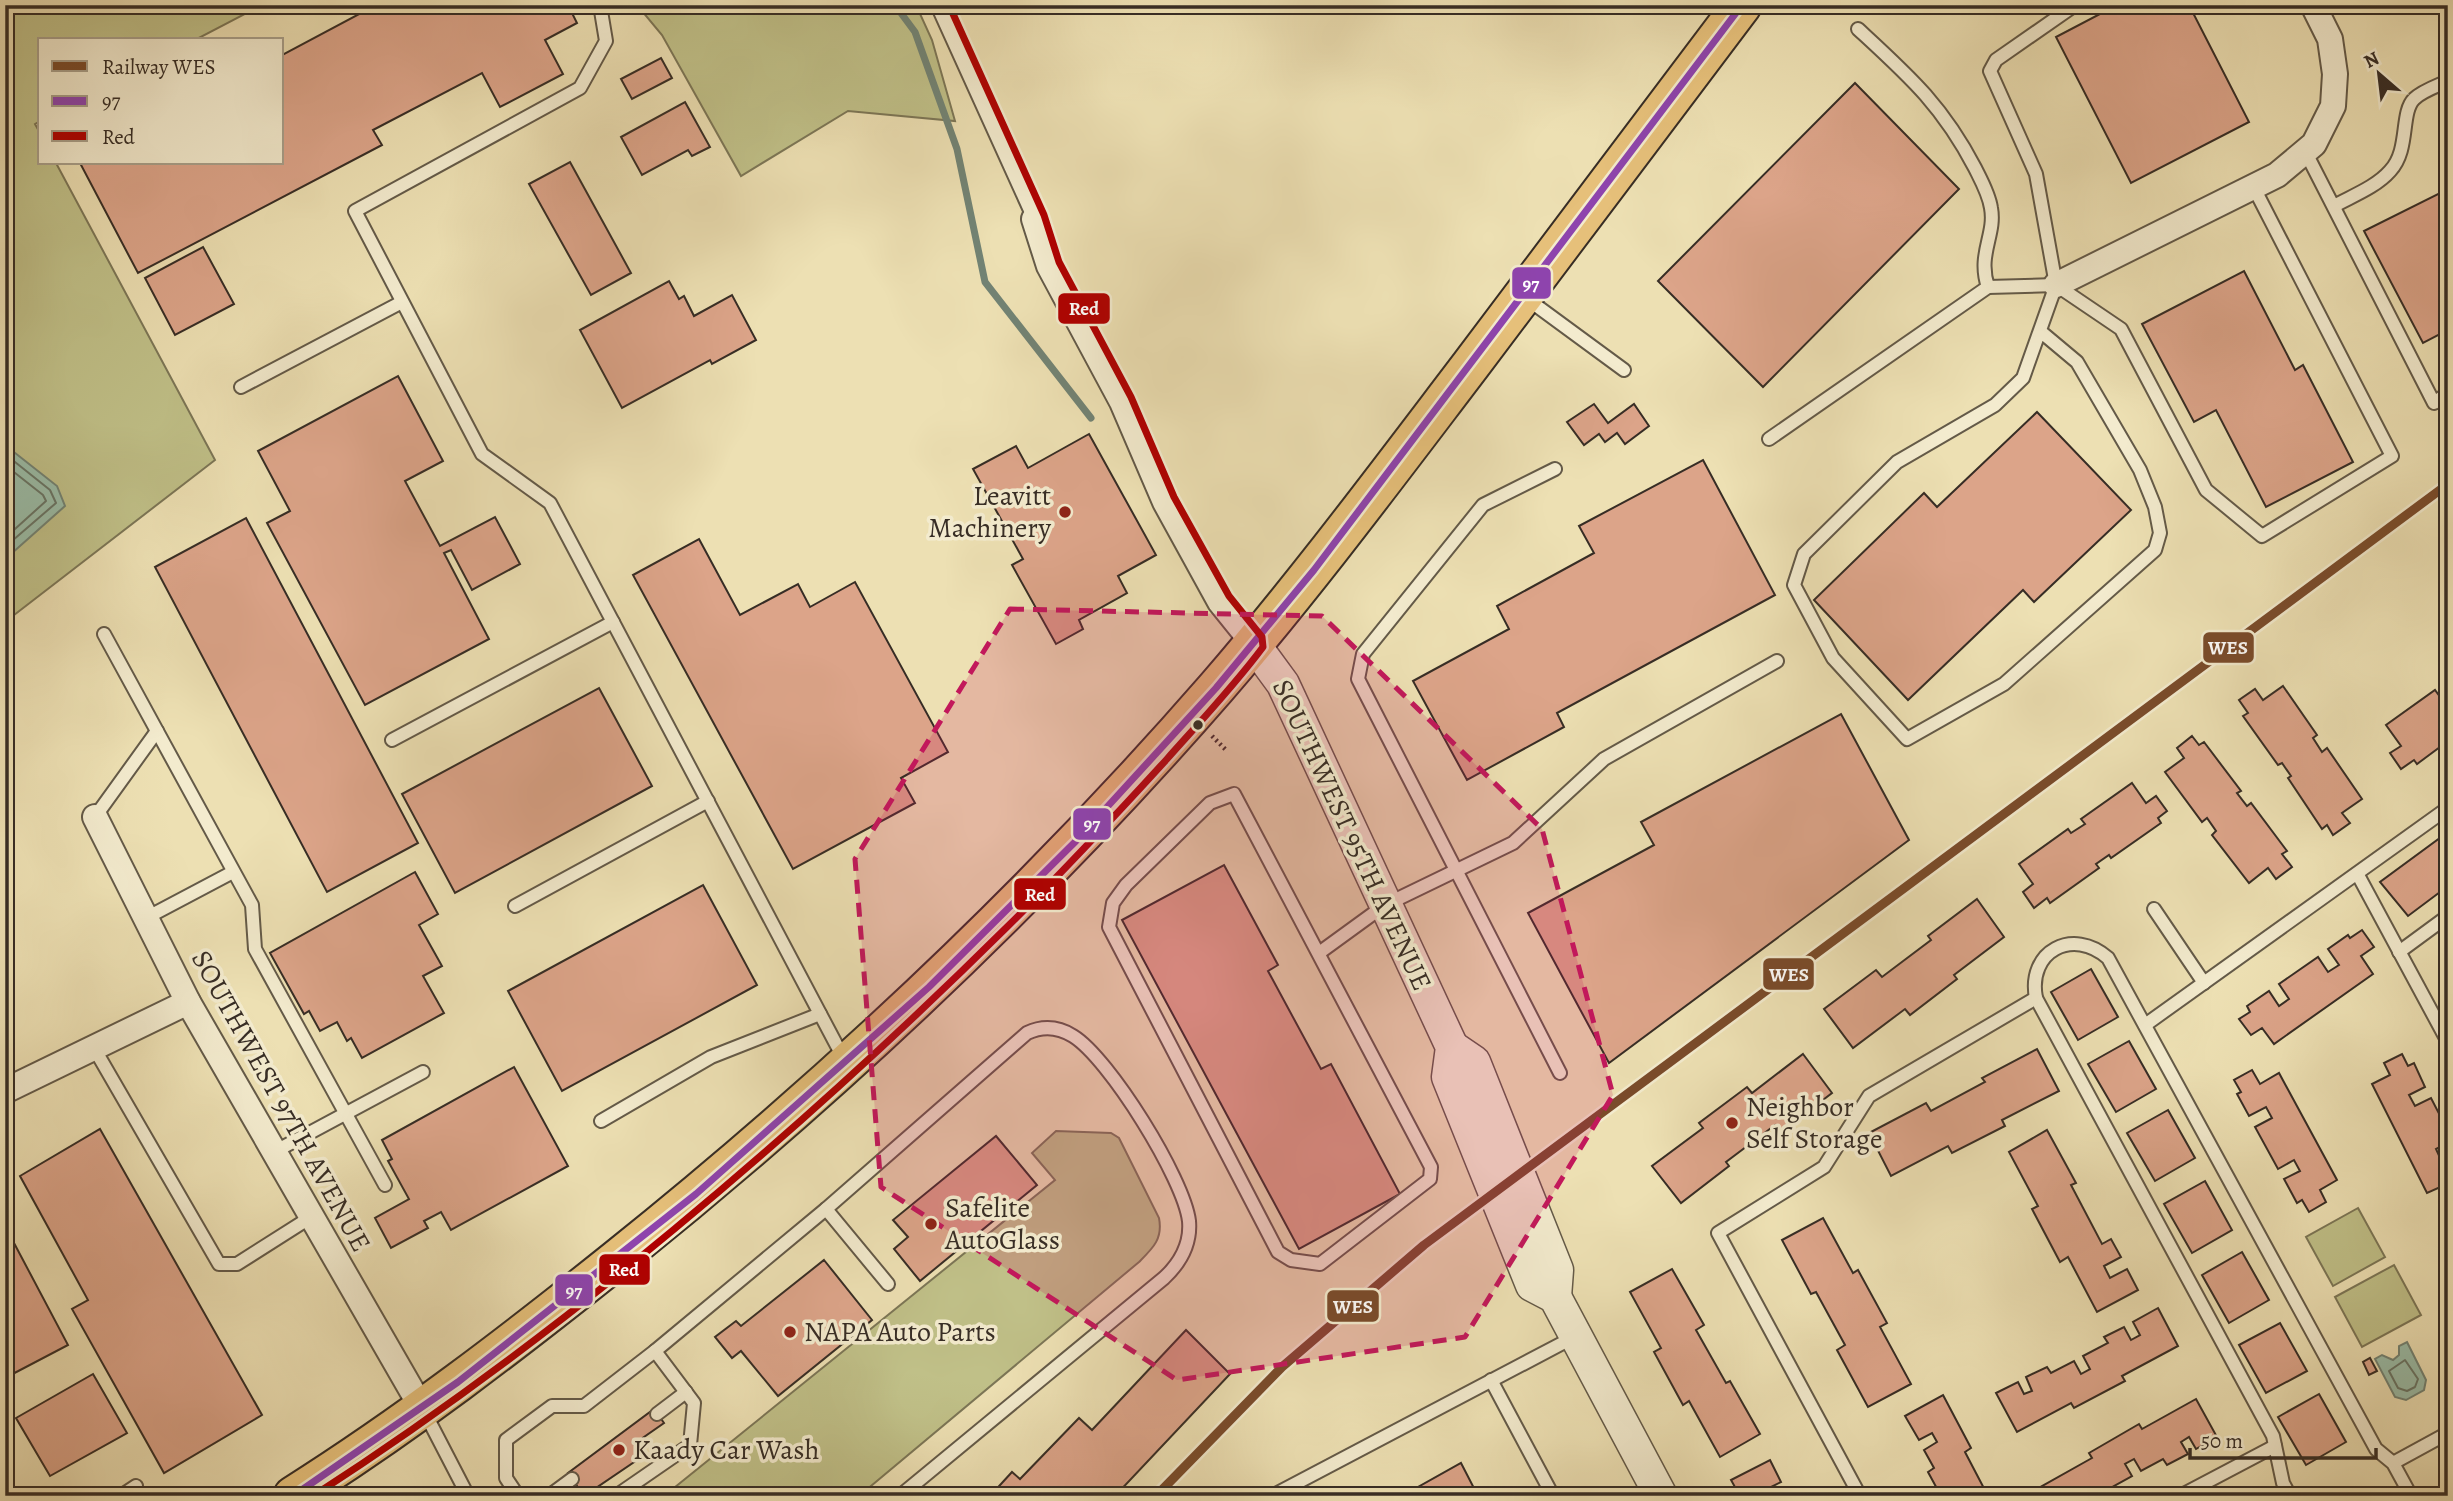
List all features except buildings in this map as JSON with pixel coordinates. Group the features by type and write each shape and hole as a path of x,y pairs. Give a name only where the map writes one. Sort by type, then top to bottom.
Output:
{"highway":[{"path":"293,1496 423,1410 498,1355 654,1229 846,1064 940,978 1070,848 1125,790 1253,643 1370,497 1742,5"}],"street":[{"path":"2056,285 2277,175 2314,144 2333,106 2335,74 2330,39 2313,5"},
{"name":"SOUTHWEST 95TH AVENUE","path":"1034,219 1049,266 1122,402 1165,502 1220,602 1283,684 1452,1047 1448,1077 1532,1285 1555,1297 1661,1496"},
{"name":"SOUTHWEST 97TH AVENUE","path":"95,817 188,1002 423,1410"},
{"path":"5,1091 188,1002"}],"lane":[{"path":"600,5 606,41 580,88 355,211 482,454 550,503 846,1064"},
{"path":"937,5 1034,219"},
{"path":"2040,331 2077,362 2140,470 2155,507 2160,533 2155,550 2004,684 1907,739 1833,658 1794,585 1804,554 1897,462 1995,405 2023,378 2056,285 2036,174 1990,71 1996,60 2075,5"},
{"path":"1858,29 1919,85 1954,127 1982,181 1992,209 1982,269 1987,287"},
{"path":"2334,206 2374,185 2392,170 2405,144 2409,105 2416,97 2448,80"},
{"path":"2305,151 2434,403 2448,393"},
{"path":"1769,439 1987,287 2056,285 2121,329 2206,490 2262,536 2392,456 2253,186"},
{"path":"1523,296 1624,370"},
{"path":"241,387 402,302"},
{"path":"1555,469 1483,505 1363,654 1358,679 1560,1073"},
{"path":"392,740 613,622"},
{"path":"104,634 252,905 255,949 384,1185"},
{"path":"1319,953 1385,905 1513,843 1604,759 1777,661"},
{"path":"95,817 157,731"},
{"path":"1234,794 1319,953 1431,1167 1430,1179 1419,1188 1320,1264 1306,1264 1279,1252 1109,928 1110,914 1113,903 1126,885 1210,803 1234,794"},
{"path":"515,906 708,801"},
{"path":"2145,1025 2448,808"},
{"path":"146,918 233,872"},
{"path":"2358,875 2448,1042"},
{"path":"2154,909 2204,983"},
{"path":"2399,952 2448,916"},
{"path":"2290,1496 2283,1483 2273,1436 2036,999 2034,987 2039,964 2053,949 2072,943 2094,946 2108,958 2376,1449 2393,1463 2411,1496"},
{"path":"1860,1496 1718,1234 1824,1167 1868,1096 2036,999"},
{"path":"601,1121 711,1057 820,1014"},
{"path":"518,1496 506,1478 506,1440 552,1406 584,1406 826,1209 1027,1032 1043,1026 1071,1035 1090,1050 1118,1085 1170,1171 1185,1208 1189,1236 1176,1267 900,1496"},
{"path":"94,1048 219,1264 237,1264 311,1217"},
{"path":"274,1152 423,1072"},
{"path":"826,1209 888,1284"},
{"path":"1272,1496 1576,1336"},
{"path":"616,1496 690,1445 694,1403 655,1350"},
{"path":"1491,1380 1553,1496"},
{"path":"657,1414 686,1392"},
{"path":"423,1410 468,1496"},
{"path":"2393,1463 2448,1433"},
{"path":"2180,1496 2275,1446"},
{"path":"552,1495 572,1479"},
{"path":"121,1496 136,1486"},
{"path":"5,1487 11,1496"}],"highlighted area":[{"path":"1010,609 1322,616 1542,829 1613,1095 1465,1337 1177,1380 881,1187 855,859"}],"green space":[{"path":"5,5 262,5 199,38 38,38 38,122 35,124 38,129 38,164 57,164 215,460 5,622"},
{"path":"637,5 916,5 932,40 955,121 848,111 741,176 662,35"},
{"path":"1056,1131 1111,1133 1119,1138 1159,1218 1158,1237 1139,1262 859,1496 664,1496 1055,1180 1032,1153"},
{"path":"2358,1208 2385,1257 2333,1286 2306,1237"},
{"path":"2394,1265 2421,1315 2362,1347 2335,1297"}],"water":[{"path":"5,445 57,486 65,506 11,554 5,554"},
{"path":"2407,1342 2426,1380 2424,1390 2406,1400 2395,1397 2375,1359 2382,1355 2393,1360 2399,1355 2399,1346"}],"waterway":[{"path":"895,5 915,32 957,149 985,282 1091,418"}],"rail line":[{"name":"WES","path":"1156,1496 1282,1367 1424,1245 2448,484"}],"transit line":[{"name":"Red","path":"313,1496 496,1369 586,1300 761,1156 928,1004 1007,927 1128,802 1204,718 1263,647 1262,637 1229,596 1174,497 1131,397 1059,262 1044,215 949,5"},
{"name":"97","path":"293,1496 458,1382 696,1194 929,987 1076,841 1216,688 1314,570 1742,5"}],"place":[{"name":"Leavitt Machinery","path":"1065,512"},
{"name":"Neighbor Self Storage","path":"1732,1123"},
{"name":"Safelite AutoGlass","path":"931,1224"},
{"name":"NAPA Auto Parts","path":"790,1332"},
{"name":"Kaady Car Wash","path":"619,1450"}]}
